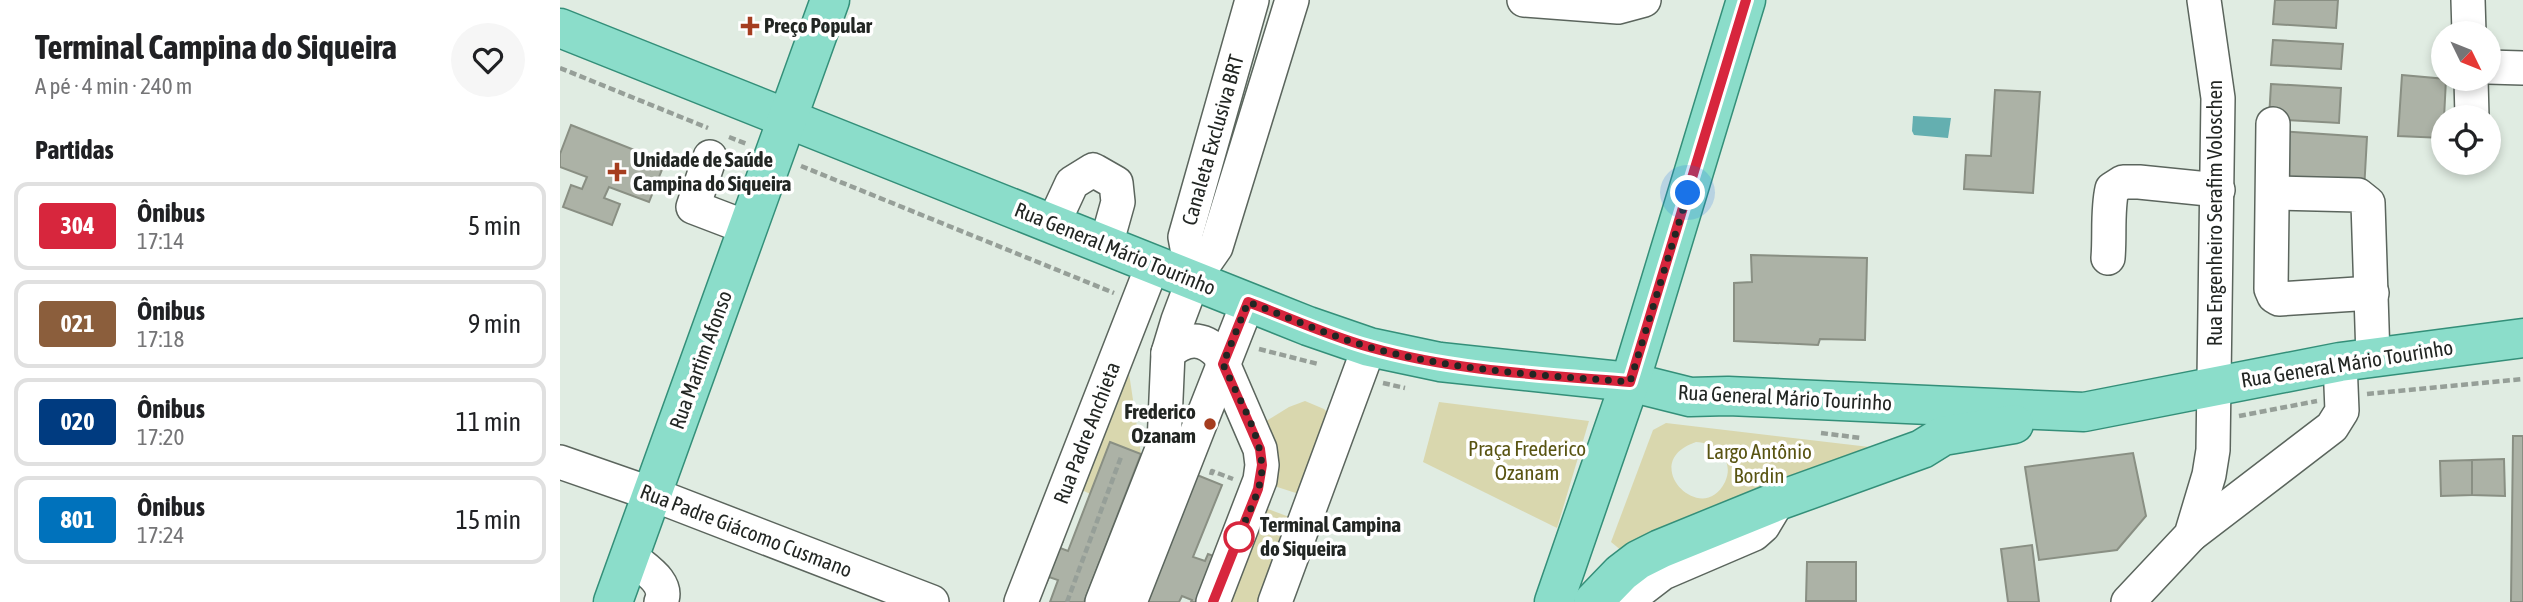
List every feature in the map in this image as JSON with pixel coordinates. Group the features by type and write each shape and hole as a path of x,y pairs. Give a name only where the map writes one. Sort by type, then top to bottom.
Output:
{"main road":[{"name":"Rua Martim Afonso","path":"613,602 830,0"},
{"path":"1554,602 1630,382 1746,0"},
{"name":"Rua General Mário Tourinho","path":"560,28 1248,302 1369,347 1440,362 1630,382 1690,397 1728,396 2084,412 2215,386 2352,372 2523,338"},
{"path":"1690,397 1704,406 1793,417 1906,422 1943,436"},
{"path":"1593,602 1620,573 1638,560 1778,501 1922,449 1943,436 2084,412"}],"street":[{"name":"Canaleta Exclusiva BRT","path":"1193,280 1185,237 1252,0"},
{"path":"1102,602 1164,444 1175,338 1193,280 1216,247 1292,0"},
{"path":"1524,0 1618,7 1644,0"},
{"name":"Rua Engenheiro Serafim Voloschen","path":"2191,535 2211,463 2215,386 2218,98 2204,0"},
{"path":"2468,0 2469,21"},
{"path":"2501,67 2523,68"},
{"path":"2273,124 2271,289 2274,296 2279,299 2372,293"},
{"path":"710,158 694,207 748,228"},
{"path":"1054,224 1072,183 1093,170 1096,171 1115,181 1118,198 1106,245"},
{"path":"2108,258 2112,188 2123,182 2139,182 2218,190"},
{"path":"2128,602 2191,535 2332,427 2342,411 2372,293 2368,203 2358,195 2273,193"},
{"name":"Rua Padre Anchieta","path":"1021,602 1153,264"},
{"path":"1130,602 1248,302"},
{"path":"1175,338 1202,341 1212,346 1219,354 1260,449 1262,465 1258,489 1213,602"},
{"path":"1175,338 1189,453"},
{"path":"1275,602 1369,347"},
{"name":"Rua Padre Giácomo Cusmano","path":"560,462 652,494 932,602"},
{"path":"1625,602 1668,588 1754,534 1763,526 1778,501"},
{"path":"630,556 663,586 661,602"}],"path":[{"path":"2352,372 2523,379"},
{"path":"1067,602 1121,457"}],"green space":[{"path":"1126,371 1129,373 1141,454 1110,442 1090,494 1076,487"},
{"path":"1305,401 1324,409 1332,417 1299,494 1271,485 1258,426 1289,407"},
{"name":"Praça Frederico Ozanam","path":"1439,402 1589,421 1557,528 1423,462"},
{"name":"Largo Antônio Bordin","path":"1666,423 1878,448 1622,551 1611,542 1653,430","holes":["1696,442 1704,443 1722,454 1728,467 1725,482 1715,495 1702,498 1690,495 1679,487 1673,476 1672,463 1679,451"]},
{"path":"1260,506 1292,518 1261,602 1224,602"}],"water":[{"path":"1913,116 1951,118 1948,138 1914,135"}],"building":[{"path":"2275,0 2338,0 2336,28 2273,24"},
{"path":"2273,40 2343,44 2341,69 2271,65"},
{"path":"2402,75 2431,78 2431,91 2445,91 2445,105 2431,105 2431,137 2398,136"},
{"path":"2271,84 2341,88 2339,123 2269,119"},
{"path":"1995,90 2040,92 2033,193 1964,189 1966,155 1991,156"},
{"name":"Unidade de Saúde Campina do Siqueira","path":"571,125 665,162 649,202 609,187 604,198 620,204 612,225 563,207 571,185 582,189 587,177 560,167 560,154"},
{"path":"2278,131 2367,137 2364,191 2274,186"},
{"path":"1751,255 1867,258 1865,340 1820,339 1818,345 1734,341 1734,283 1752,282"},
{"path":"2513,436 2523,436 2523,602 2511,602"},
{"path":"1110,442 1141,454 1084,602 1050,602 1058,580 1049,577 1046,584 1038,581 1054,538 1063,541 1060,548 1068,551"},
{"path":"2133,453 2146,516 2117,550 2039,560 2025,467"},
{"path":"2504,459 2505,496 2472,495 2472,460"},
{"path":"2472,460 2472,495 2441,496 2440,461"},
{"name":"Terminal Campina do Siqueira","path":"1197,475 1222,485 1193,557 1205,561 1208,554 1217,557 1199,602 1191,602 1192,600 1182,596 1179,602 1147,602"},
{"path":"2032,545 2039,602 2008,602 2001,549"},
{"path":"1807,562 1856,562 1856,601 1806,601"}],"bus line":[{"name":"304","path":"1213,602 1260,480 1262,465 1260,449 1223,364 1248,302 1339,337 1401,355 1478,367 1630,382 1746,0"}],"place":[{"name":"Preço Popular","path":"750,26"},
{"name":"Unidade de Saúde Campina do Siqueira","path":"617,172"},
{"name":"Frederico Ozanam","path":"1210,424"},
{"name":"Terminal Campina do Siqueira","path":"1239,537"}],"route":[{"path":"1239,537 1237,540 1258,489 1262,465 1260,449 1223,364 1248,302 1339,337 1401,355 1478,367 1630,382 1688,193"}]}
